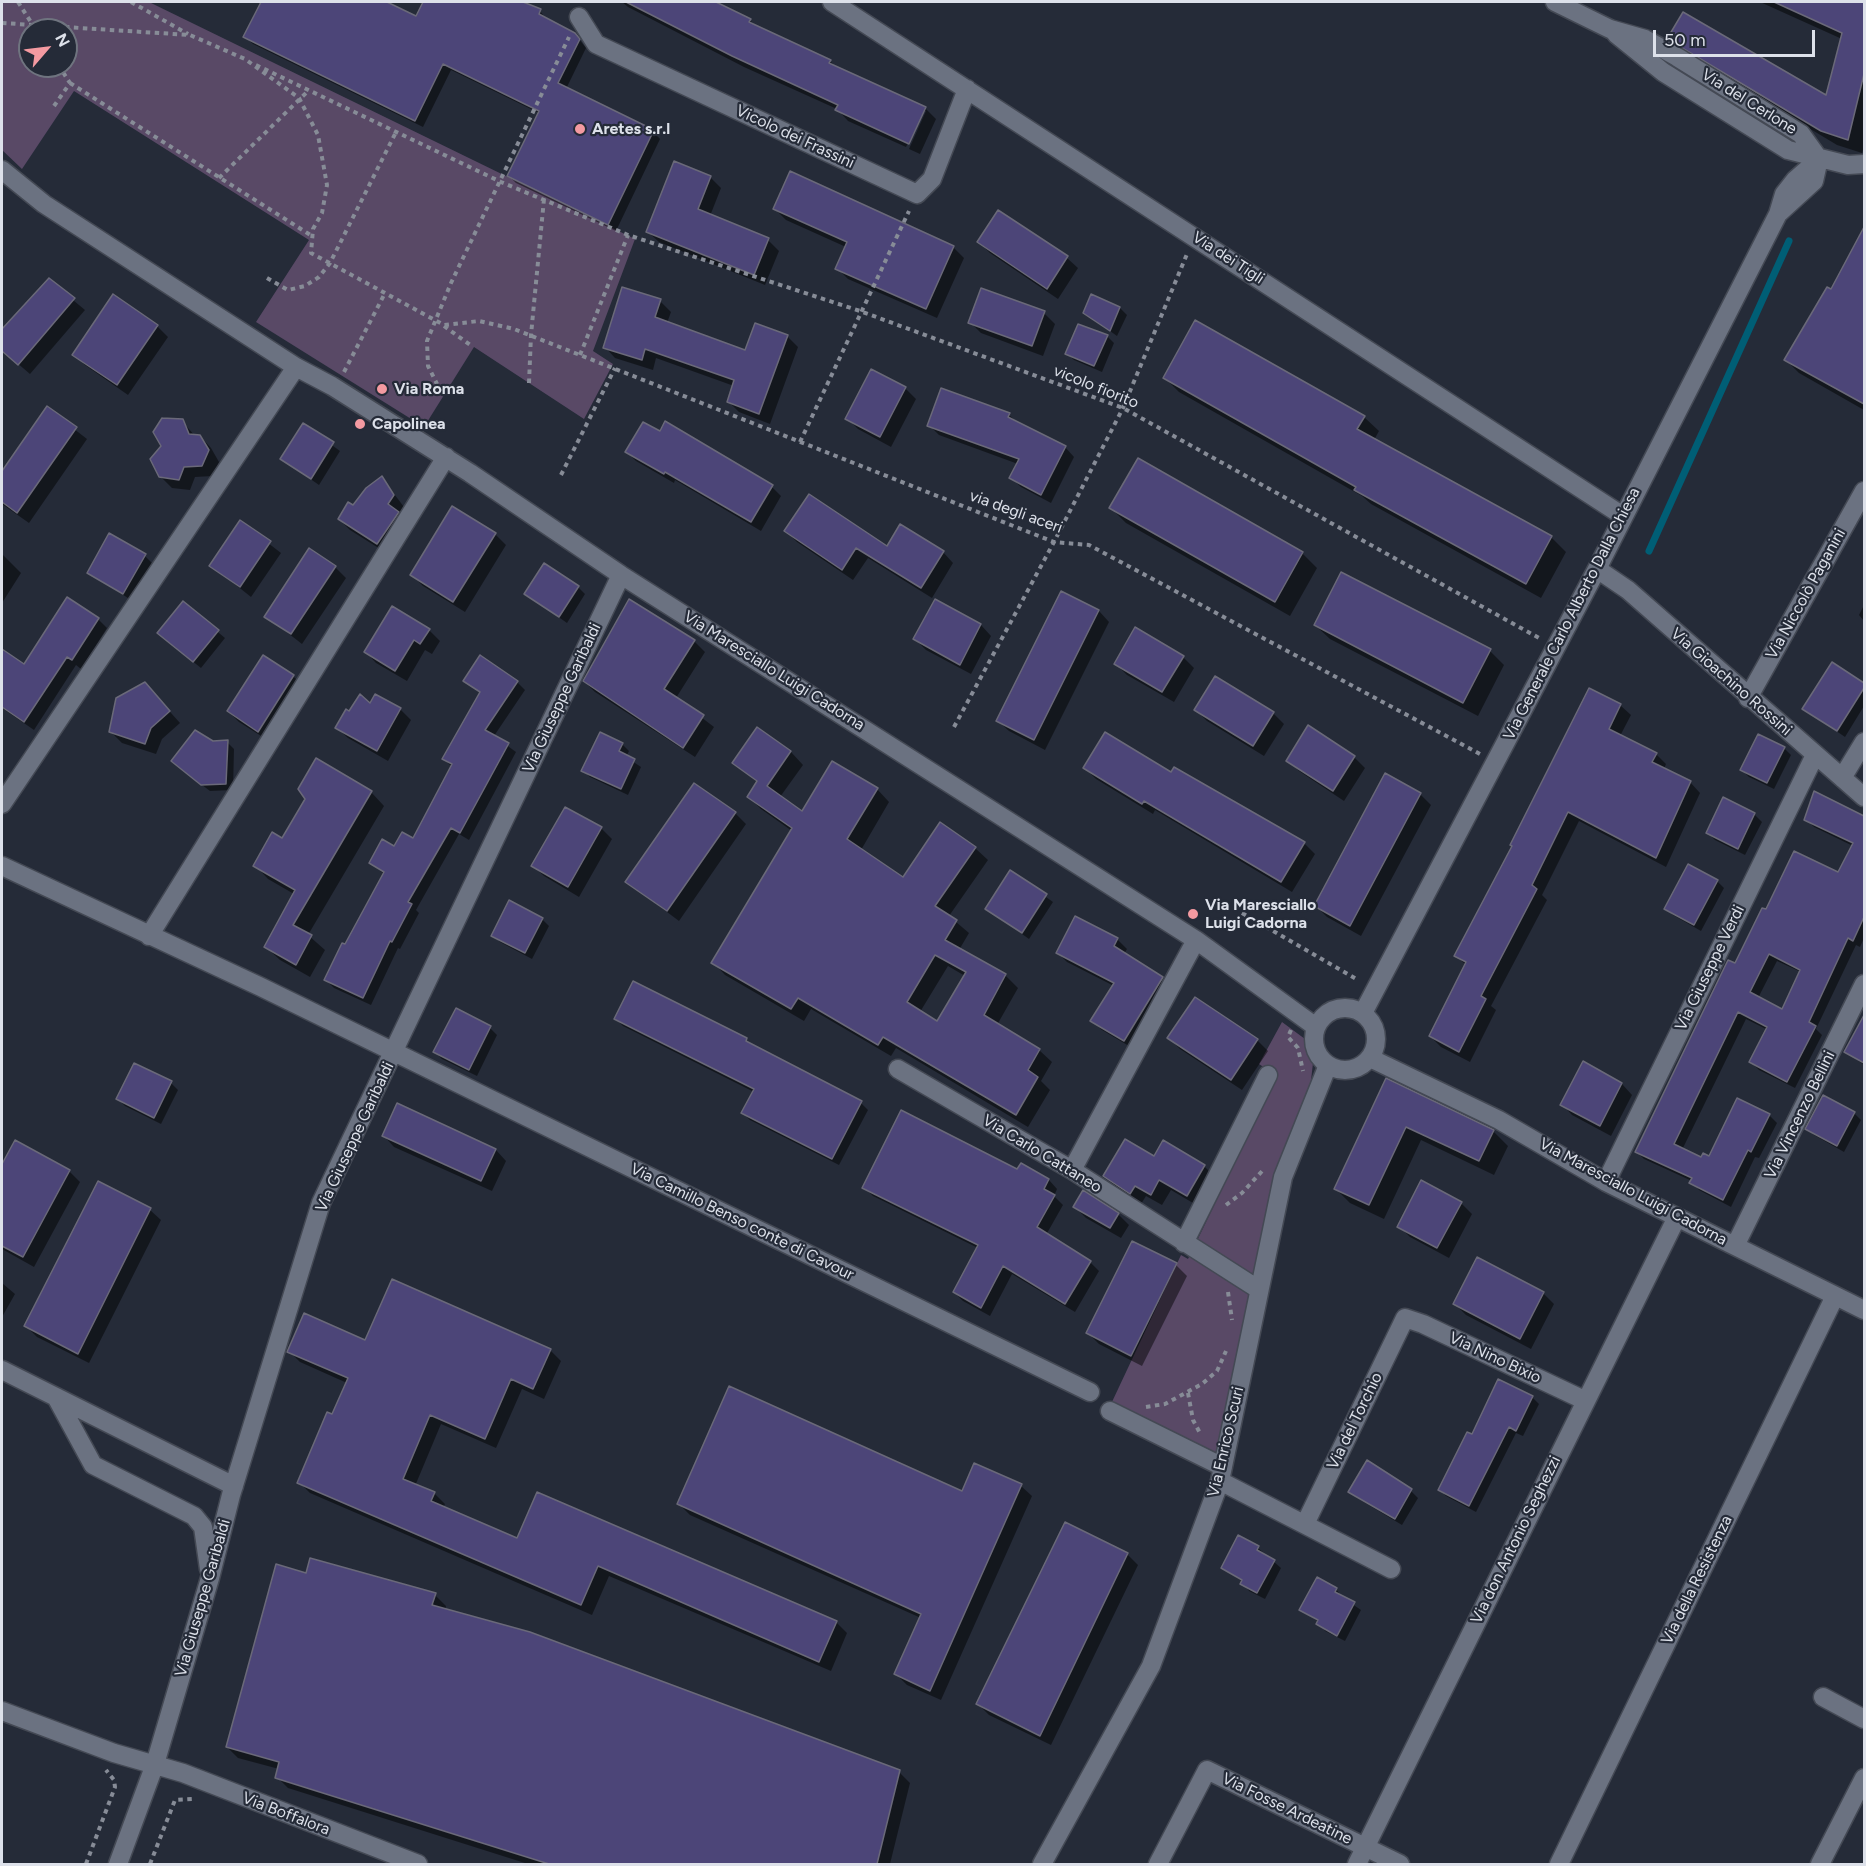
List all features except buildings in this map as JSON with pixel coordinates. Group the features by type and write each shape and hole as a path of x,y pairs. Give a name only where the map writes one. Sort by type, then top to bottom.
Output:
{"street":[{"name":"Via dei Tigli","path":"832,2 1623,516"},
{"name":"Via del Cerlone","path":"1555,2 1610,29 1663,72 1788,150 1819,159"},
{"name":"Vicolo dei Frassini","path":"579,17 596,44 917,194"},
{"path":"917,194 932,179 966,89"},
{"path":"1819,159 1848,165 1864,164"},
{"name":"Via Generale Carlo Alberto Dalla Chiesa","path":"1364,1013 1488,759 1556,647 1597,569 1778,214 1784,194 1795,180 1819,159"},
{"path":"2,170 44,204 296,366 336,388 446,457 621,575"},
{"path":"2,804 296,366"},
{"path":"149,936 446,457"},
{"name":"Via Niccolò Paganini","path":"1748,698 1864,491"},
{"name":"Via Gioachino Rossini","path":"1597,569 1628,590 1748,698 1864,797"},
{"name":"Via Maresciallo Luigi Cadorna","path":"621,575 1196,940 1316,1027"},
{"name":"Via Giuseppe Garibaldi","path":"118,1864 154,1764 210,1578 234,1486 321,1203 621,575"},
{"path":"1842,778 1864,742"},
{"name":"Via Giuseppe Verdi","path":"1606,1182 1815,755"},
{"name":"Via Camillo Benso conte di Cavour","path":"2,868 395,1052 1090,1392"},
{"path":"1072,1170 1196,940"},
{"name":"Via Vincenzo Bellini","path":"1735,1246 1864,984"},
{"path":"1340,1008 1364,1013 1370,1020 1377,1037 1376,1048 1370,1058 1359,1068 1345,1070 1328,1065 1316,1050 1316,1027 1327,1014 1340,1008"},
{"name":"Via Maresciallo Luigi Cadorna","path":"1370,1058 1499,1120 1606,1182 1864,1311"},
{"name":"Via Enrico Scuri","path":"1042,1864 1151,1666 1223,1466 1283,1177 1328,1065"},
{"name":"Via Carlo Cattaneo","path":"898,1069 1072,1170 1258,1289"},
{"path":"1184,1243 1268,1075"},
{"name":"Via don Antonio Seghezzi","path":"1357,1864 1584,1400 1677,1217"},
{"name":"Via della Resistenza","path":"1559,1864 1835,1296"},
{"name":"Via Nino Bixio","path":"1405,1318 1423,1324 1584,1400"},
{"name":"Via del Torchio","path":"1305,1524 1405,1318"},
{"path":"2,1370 234,1486"},
{"path":"56,1397 93,1465 194,1516 203,1527 210,1578"},
{"path":"1115,1414 1223,1466 1305,1524 1391,1569"},
{"path":"1823,1697 1864,1719"},
{"name":"Via Boffalora","path":"2,1711 114,1753 154,1764 206,1783 418,1864"},
{"name":"Via Fosse Ardeatine","path":"1158,1864 1207,1770 1366,1847"},
{"path":"1820,1864 1864,1778"},
{"path":"1366,1847 1400,1864"}],"path":[{"path":"18,2 28,18"},
{"path":"131,2 190,35 245,59 299,98 318,135 327,185 322,213 313,229 311,253 444,325 473,347"},
{"path":"453,394 437,384 428,366 427,341 579,17"},
{"path":"2,23 18,24"},
{"path":"78,27 190,35"},
{"name":"vicolo fiorito","path":"245,59 501,182 628,235 860,311 1123,408 1556,647"},
{"path":"67,78 70,83 312,236"},
{"path":"54,106 70,83"},
{"path":"219,178 309,90"},
{"path":"267,278 288,290 305,286 319,277 330,263 396,132"},
{"path":"800,442 917,194"},
{"path":"529,383 531,335 544,199"},
{"path":"580,355 628,235"},
{"path":"954,728 1123,408 1195,237"},
{"path":"336,388 385,293"},
{"name":"via degli aceri","path":"444,325 479,321 514,328 1054,542 1089,545 1488,759"},
{"path":"561,475 615,369"},
{"path":"1476,765 1488,759"},
{"path":"1242,913 1359,981 1365,971"},
{"path":"1299,1013 1288,1036 1298,1048 1302,1080"},
{"path":"1220,1210 1242,1193 1269,1163"},
{"path":"1218,1264 1228,1291 1232,1320 1230,1329"},
{"path":"1115,1414 1127,1405 1142,1408 1165,1404 1188,1393 1217,1371 1227,1348"},
{"path":"1188,1393 1193,1420 1207,1447 1223,1466"},
{"path":"86,1864 113,1793 114,1780 105,1772 114,1753"},
{"path":"150,1864 175,1800 197,1800 206,1783"}],"shaded area":[{"path":"2,2 149,2 635,239 593,351 613,364 584,419 474,347 424,427 256,322 309,240 74,91 22,169 2,150"},
{"path":"1282,1022 1305,1039 1313,1063 1310,1089 1277,1169 1215,1457 1111,1404 1181,1255 1188,1259 1277,1076 1259,1064"}],"waterway":[{"path":"1649,551 1789,241"}],"place":[{"name":"Aretes s.r.l","path":"580,129"},
{"name":"Via Roma","path":"382,389"},
{"name":"Capolinea","path":"360,424"},
{"name":"Via Maresciallo Luigi Cadorna","path":"1193,914"}]}
